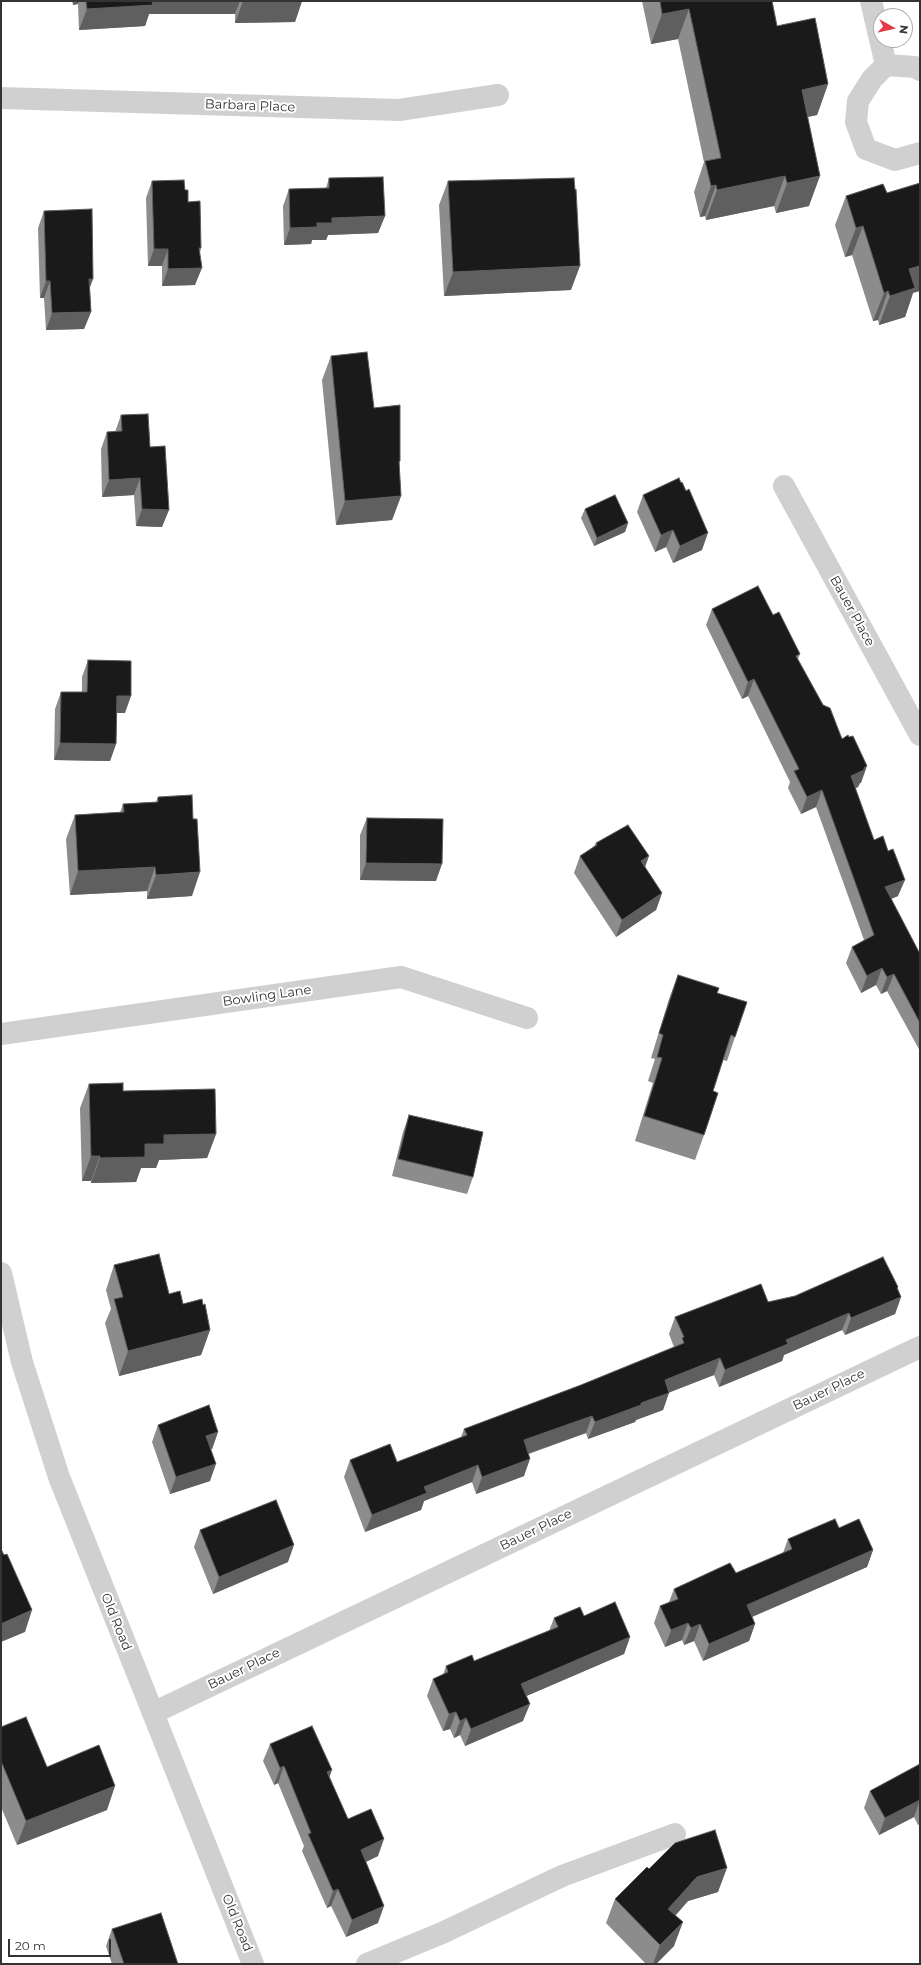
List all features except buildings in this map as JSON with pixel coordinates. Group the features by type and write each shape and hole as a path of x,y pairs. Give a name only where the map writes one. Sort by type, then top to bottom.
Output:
{"street":[{"path":"871,1 886,65"},
{"path":"920,70 915,67 886,65 872,79 858,100 856,122 866,149 895,160 920,153"},
{"name":"Barbara Place","path":"1,98 399,110 498,95"},
{"name":"Bauer Place","path":"784,486 920,735"},
{"name":"Bowling Lane","path":"1,1034 401,977 527,1018"},
{"name":"Old Road","path":"1,1273 22,1362 59,1477 253,1964"},
{"name":"Bauer Place","path":"153,1713 920,1347"},
{"path":"367,1964 442,1933 562,1876 675,1834"}]}
